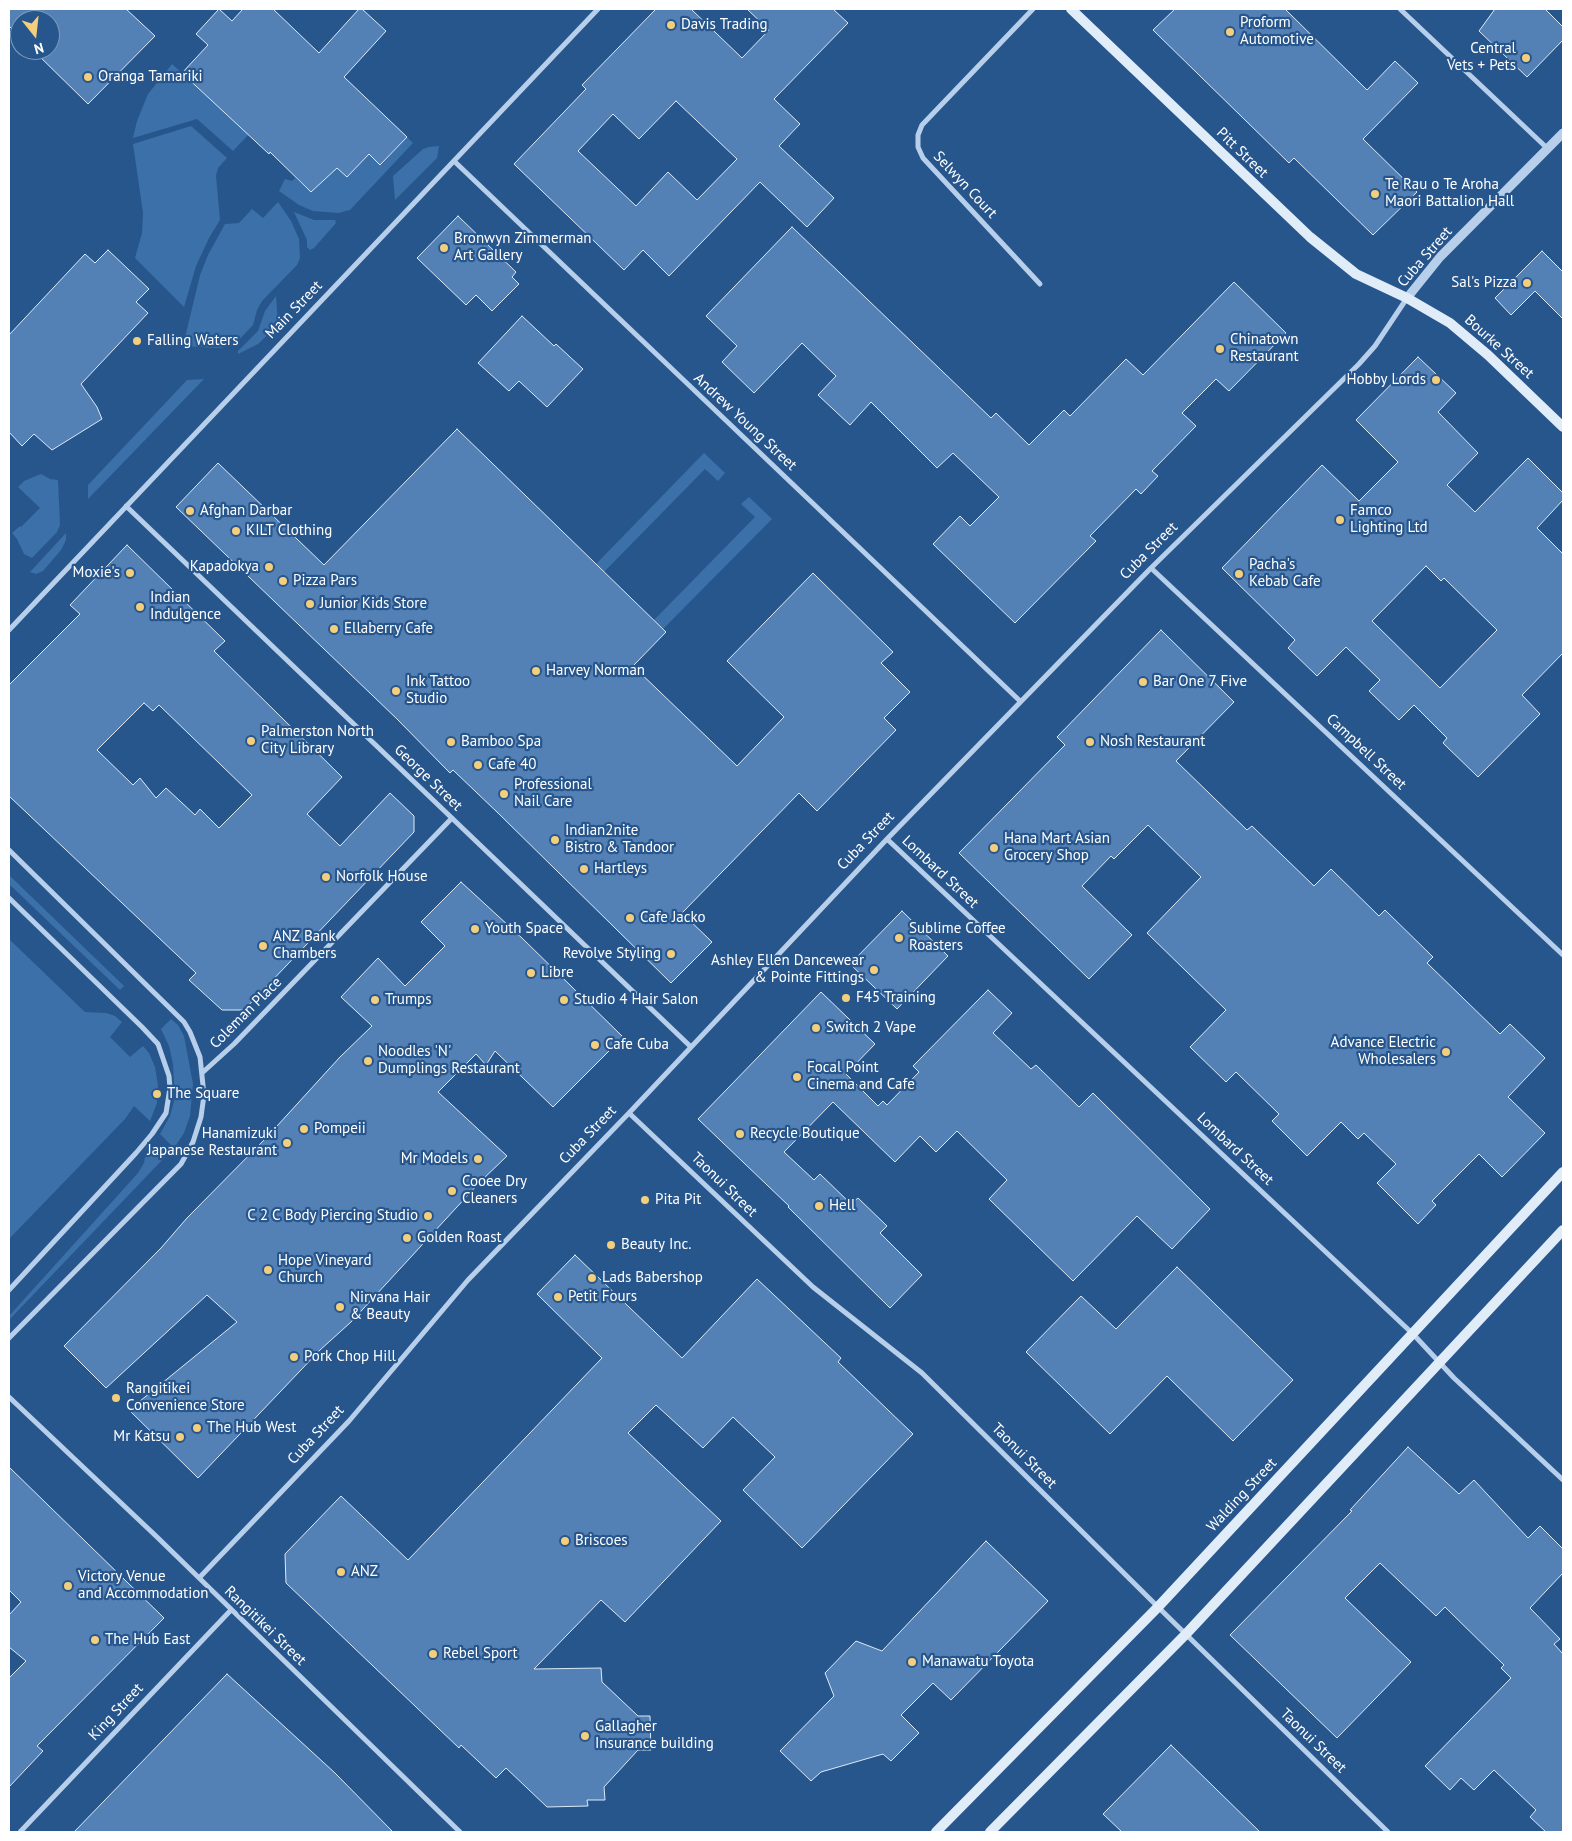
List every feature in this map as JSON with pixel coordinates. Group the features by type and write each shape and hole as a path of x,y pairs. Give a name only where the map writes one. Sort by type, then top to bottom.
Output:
{"main road":[{"name":"Pitt Street","path":"1072,9 1310,237 1356,274 1407,298"},
{"name":"Bourke Street","path":"1407,298 1450,323 1488,355 1563,427"},
{"name":"Walding Street","path":"936,1832 1158,1607 1563,1172"},
{"path":"990,1832 1186,1634 1563,1230"}],"street":[{"name":"Main Street","path":"9,630 598,9"},
{"name":"Selwyn Court","path":"1033,9 922,125 918,135 918,147 923,158 1040,284"},
{"path":"1400,9 1548,149"},
{"name":"Cuba Street","path":"199,1578 349,1421 468,1280 629,1113 887,839 1151,568 1359,364 1375,346 1407,298 1440,257 1563,133"},
{"name":"Andrew Young Street","path":"454,161 1020,701"},
{"name":"George Street","path":"126,506 691,1047"},
{"name":"Campbell Street","path":"1151,568 1563,955"},
{"name":"Coleman Place","path":"202,1073 234,1044 452,818"},
{"name":"Lombard Street","path":"887,839 1413,1334 1454,1378 1563,1480"},
{"path":"9,850 184,1022 194,1043 202,1073 204,1095 201,1117 193,1142 181,1164 9,1338"},
{"path":"9,898 158,1044 169,1076 170,1088 166,1113 152,1134 130,1161 9,1290"},
{"name":"Taonui Street","path":"629,1113 813,1287 922,1373 1388,1832"},
{"name":"Rangitikei Street","path":"9,1397 199,1578 460,1832"},
{"name":"King Street","path":"20,1832 231,1610"}],"shaded area":[{"path":"172,64 249,134 233,151 197,119 133,138 137,121 148,94"},
{"path":"191,126 227,158 218,168 216,176 220,220 196,266 184,307 135,258 142,233 143,213 133,144"},
{"path":"407,137 413,143 350,210 338,213 313,211 299,205 279,191 285,179 292,181 295,178 311,192 337,168 347,177 369,154 381,165"},
{"path":"439,146 437,158 395,200 393,176 423,149"},
{"path":"278,202 291,221 299,239 300,258 297,265 262,301 257,310 253,325 233,346 217,348 183,346 200,275 208,255 225,224 239,223 252,209 263,218"},
{"path":"294,212 314,220 335,220 336,223 310,250 307,247 307,240"},
{"path":"276,296 278,325 258,344 238,354 238,351 258,331 265,311"},
{"path":"204,379 88,499 88,485 187,380"},
{"path":"704,453 725,473 718,481 705,469 604,572 596,564"},
{"path":"41,474 50,479 58,480 60,525 57,532 32,558 24,554 12,533 21,527 40,508 18,487 24,481"},
{"path":"749,497 772,519 663,629 654,620 755,517 741,504"},
{"path":"66,533 66,540 61,550 43,571 36,574 30,572"},
{"path":"9,875 124,986 120,990 9,884"},
{"path":"9,939 85,1012 106,1013 115,1016 122,1022 110,1037 130,1057 143,1046 149,1053 155,1067 158,1085 157,1103 150,1121 134,1106 125,1119 9,1239"},
{"path":"171,1019 178,1025 184,1036 193,1084 190,1116 184,1133 174,1148 160,1134 170,1116 175,1098 173,1064 169,1046 161,1029"},
{"path":"153,1146 165,1157 9,1320 9,1316 138,1173 145,1157"}],"building":[{"name":"Oranga Tamariki","path":"9,9 126,9 155,36 88,104 43,60 60,60 60,10 10,10 9,26"},
{"path":"219,9 232,21 243,9 273,9 319,53 359,9 362,9 386,31 344,77 407,137 380,165 369,154 347,177 337,168 311,192 270,152 269,154 182,73 208,45 196,34"},
{"path":"656,9 691,9 742,58 769,30 747,9 833,9 848,23 774,99 800,124 779,146 834,198 807,227 760,182 669,276 643,250 624,270 514,164 586,89 582,85","holes":["676,101 737,159 697,200 668,172 636,206 578,151 613,114 639,139"]},
{"path":"1175,9 1285,9 1367,90 1395,61 1418,83 1363,139 1417,192 1373,235 1294,158 1289,163 1153,30"},
{"name":"Central Vets + Pets","path":"1495,9 1545,9 1563,27 1563,40 1527,77 1479,31"},
{"path":"458,216 516,272 512,277 519,284 492,311 476,295 466,305 417,258"},
{"path":"792,227 991,418 996,413 1029,445 1064,410 1070,416 1126,359 1143,375 1234,282 1286,333 1229,391 1216,379 1182,413 1196,426 1152,471 1158,476 1141,494 1136,489 1090,536 1096,541 1015,623 933,544 960,516 970,526 999,497 953,453 937,468 871,402 850,425 818,395 836,376 802,343 754,393 722,362 737,346 706,316"},
{"path":"108,250 149,289 136,302 148,313 81,384 97,407 102,419 52,450 34,434 22,446 9,432 9,335 85,254 95,263"},
{"name":"Sal's Pizza","path":"1542,251 1563,272 1563,319 1535,291 1511,315 1495,298"},
{"path":"522,316 554,346 556,344 583,369 547,407 519,381 509,391 478,363"},
{"path":"1418,357 1456,393 1438,412 1478,453 1447,485 1475,512 1528,458 1563,493 1563,500 1537,528 1563,554 1563,653 1522,695 1540,714 1478,777 1443,743 1447,738 1414,705 1399,720 1369,691 1380,680 1346,647 1317,676 1288,648 1295,640 1222,568 1322,465 1359,501 1398,462 1356,420","holes":["1426,566 1441,581 1444,578 1497,630 1440,688 1372,621"]},
{"path":"457,429 666,632 633,666 737,766 784,717 727,661 813,573 893,652 881,663 910,692 884,718 896,730 817,811 799,793 682,913 712,942 671,983 498,813 453,770 450,773 397,719 176,507 218,463 324,565"},
{"path":"127,545 225,641 214,651 342,777 307,814 340,846 390,793 414,816 414,832 244,1010 222,1010 189,980 196,973 9,796 9,685 80,614 70,605","holes":["144,703 153,711 159,705 252,795 219,828 200,809 195,815 166,788 156,798 140,778 133,785 97,750"]},
{"path":"1161,630 1234,702 1176,761 1247,830 1252,826 1314,886 1331,869 1379,916 1385,910 1433,957 1427,963 1500,1034 1510,1024 1545,1058 1508,1097 1545,1133 1502,1177 1479,1154 1432,1201 1436,1205 1418,1224 1377,1183 1396,1164 1364,1133 1358,1139 1341,1122 1307,1156 1272,1121 1279,1114 1236,1072 1226,1082 1190,1047 1226,1010 1147,933 1201,877 1148,825 1114,859 1111,856 1082,886 1132,935 1089,979 959,853 1065,745 1057,737"},
{"path":"461,882 522,938 623,1037 553,1107 495,1051 486,1065 476,1054 438,1092 507,1156 480,1182 351,1322 320,1350 198,1478 129,1410 237,1322 207,1295 106,1388 64,1346 161,1248 187,1218 267,1137 340,1057 372,1026 341,997 378,958 405,986 445,946 421,922"},
{"path":"902,911 948,956 897,1009 850,964"},
{"path":"988,990 1012,1013 993,1033 1031,1069 1036,1065 1079,1107 1093,1093 1210,1209 1172,1249 1137,1216 1073,1281 989,1199 1007,1180 957,1131 936,1152 920,1136 895,1162 833,1102 784,1152 814,1180 820,1174 851,1204 858,1198 887,1226 880,1233 922,1275 890,1308 789,1206 698,1119 821,992 875,1044 846,1074 878,1106 883,1101 887,1105 919,1072 913,1066"},
{"path":"575,1255 682,1358 757,1279 841,1358 838,1362 913,1434 802,1548 743,1490 775,1457 733,1417 703,1448 656,1405 628,1433 721,1521 625,1622 601,1600 534,1669 601,1668 602,1682 638,1716 650,1716 651,1750 638,1750 604,1787 605,1800 587,1800 588,1806 547,1807 506,1768 496,1778 461,1745 459,1748 286,1583 285,1554 341,1496 408,1560 602,1358 537,1294"},
{"path":"1177,1267 1293,1380 1233,1441 1167,1376 1110,1434 1026,1352 1081,1296 1116,1329"},
{"path":"1408,1447 1459,1494 1474,1480 1528,1538 1540,1526 1563,1549 1563,1573 1530,1608 1560,1639 1554,1644 1563,1654 1563,1832 1546,1832 1530,1817 1536,1810 1494,1770 1474,1790 1461,1778 1450,1790 1425,1766 1511,1678 1501,1668 1504,1665 1445,1607 1436,1616 1380,1563 1345,1598 1411,1662 1337,1738 1230,1635 1352,1511 1350,1510"},
{"path":"9,1467 164,1618 37,1746 43,1751 9,1787 9,1678 26,1661 9,1647 9,1615 21,1602 9,1590"},
{"name":"Manawatu Toyota","path":"986,1541 1048,1601 951,1700 933,1683 901,1715 919,1733 891,1761 883,1754 821,1772 811,1781 780,1751 834,1696 825,1673 856,1641 882,1651"},
{"path":"227,1674 335,1773 393,1832 74,1832"},
{"path":"1171,1745 1260,1832 1122,1832 1103,1814"}],"place":[{"name":"Davis Trading","path":"671,25"},
{"name":"Proform Automotive","path":"1230,32"},
{"name":"Central Vets + Pets","path":"1526,58"},
{"name":"Oranga Tamariki","path":"88,77"},
{"name":"Te Rau o Te Aroha Maori Battalion Hall","path":"1375,194"},
{"name":"Bronwyn Zimmerman Art Gallery","path":"444,248"},
{"name":"Sal's Pizza","path":"1527,283"},
{"name":"Falling Waters","path":"137,341"},
{"name":"Chinatown Restaurant","path":"1220,349"},
{"name":"Hobby Lords","path":"1436,380"},
{"name":"Afghan Darbar","path":"190,511"},
{"name":"Famco Lighting Ltd","path":"1340,520"},
{"name":"KILT Clothing","path":"236,531"},
{"name":"Kapadokya","path":"269,567"},
{"name":"Moxie's","path":"130,573"},
{"name":"Pacha's Kebab Cafe","path":"1239,574"},
{"name":"Pizza Pars","path":"283,581"},
{"name":"Junior Kids Store","path":"310,604"},
{"name":"Indian Indulgence","path":"140,607"},
{"name":"Ellaberry Cafe","path":"334,629"},
{"name":"Harvey Norman","path":"536,671"},
{"name":"Bar One 7 Five","path":"1143,682"},
{"name":"Ink Tattoo Studio","path":"396,691"},
{"name":"Palmerston North City Library","path":"251,741"},
{"name":"Bamboo Spa","path":"451,742"},
{"name":"Nosh Restaurant","path":"1090,742"},
{"name":"Cafe 40","path":"478,765"},
{"name":"Professional Nail Care","path":"504,794"},
{"name":"Indian2nite Bistro & Tandoor","path":"555,840"},
{"name":"Hana Mart Asian Grocery Shop","path":"994,848"},
{"name":"Hartleys","path":"584,869"},
{"name":"Norfolk House","path":"326,877"},
{"name":"Cafe Jacko","path":"630,918"},
{"name":"Youth Space","path":"475,929"},
{"name":"Sublime Coffee Roasters","path":"899,938"},
{"name":"ANZ Bank Chambers","path":"263,946"},
{"name":"Revolve Styling","path":"671,954"},
{"name":"Ashley Ellen Dancewear & Pointe Fittings","path":"874,970"},
{"name":"Libre","path":"531,973"},
{"name":"F45 Training","path":"846,998"},
{"name":"Trumps","path":"375,1000"},
{"name":"Studio 4 Hair Salon","path":"564,1000"},
{"name":"Switch 2 Vape","path":"816,1028"},
{"name":"Cafe Cuba","path":"595,1045"},
{"name":"Advance Electric Wholesalers","path":"1446,1052"},
{"name":"Noodles 'N' Dumplings Restaurant","path":"368,1061"},
{"name":"Focal Point Cinema and Cafe","path":"797,1077"},
{"name":"The Square","path":"157,1094"},
{"name":"Pompeii","path":"304,1129"},
{"name":"Recycle Boutique","path":"740,1134"},
{"name":"Hanamizuki Japanese Restaurant","path":"287,1143"},
{"name":"Mr Models","path":"478,1159"},
{"name":"Cooee Dry Cleaners","path":"452,1191"},
{"name":"Pita Pit","path":"645,1200"},
{"name":"Hell","path":"819,1206"},
{"name":"C 2 C Body Piercing Studio","path":"428,1216"},
{"name":"Golden Roast","path":"407,1238"},
{"name":"Beauty Inc.","path":"611,1245"},
{"name":"Hope Vineyard Church","path":"268,1270"},
{"name":"Lads Babershop","path":"592,1278"},
{"name":"Petit Fours","path":"558,1297"},
{"name":"Nirvana Hair & Beauty","path":"340,1307"},
{"name":"Pork Chop Hill","path":"294,1357"},
{"name":"Rangitikei Convenience Store","path":"116,1398"},
{"name":"The Hub West","path":"197,1428"},
{"name":"Mr Katsu","path":"180,1437"},
{"name":"Briscoes","path":"565,1541"},
{"name":"ANZ","path":"341,1572"},
{"name":"Victory Venue and Accommodation","path":"68,1586"},
{"name":"The Hub East","path":"95,1640"},
{"name":"Rebel Sport","path":"433,1654"},
{"name":"Manawatu Toyota","path":"912,1662"},
{"name":"Gallagher Insurance building","path":"585,1736"}]}
